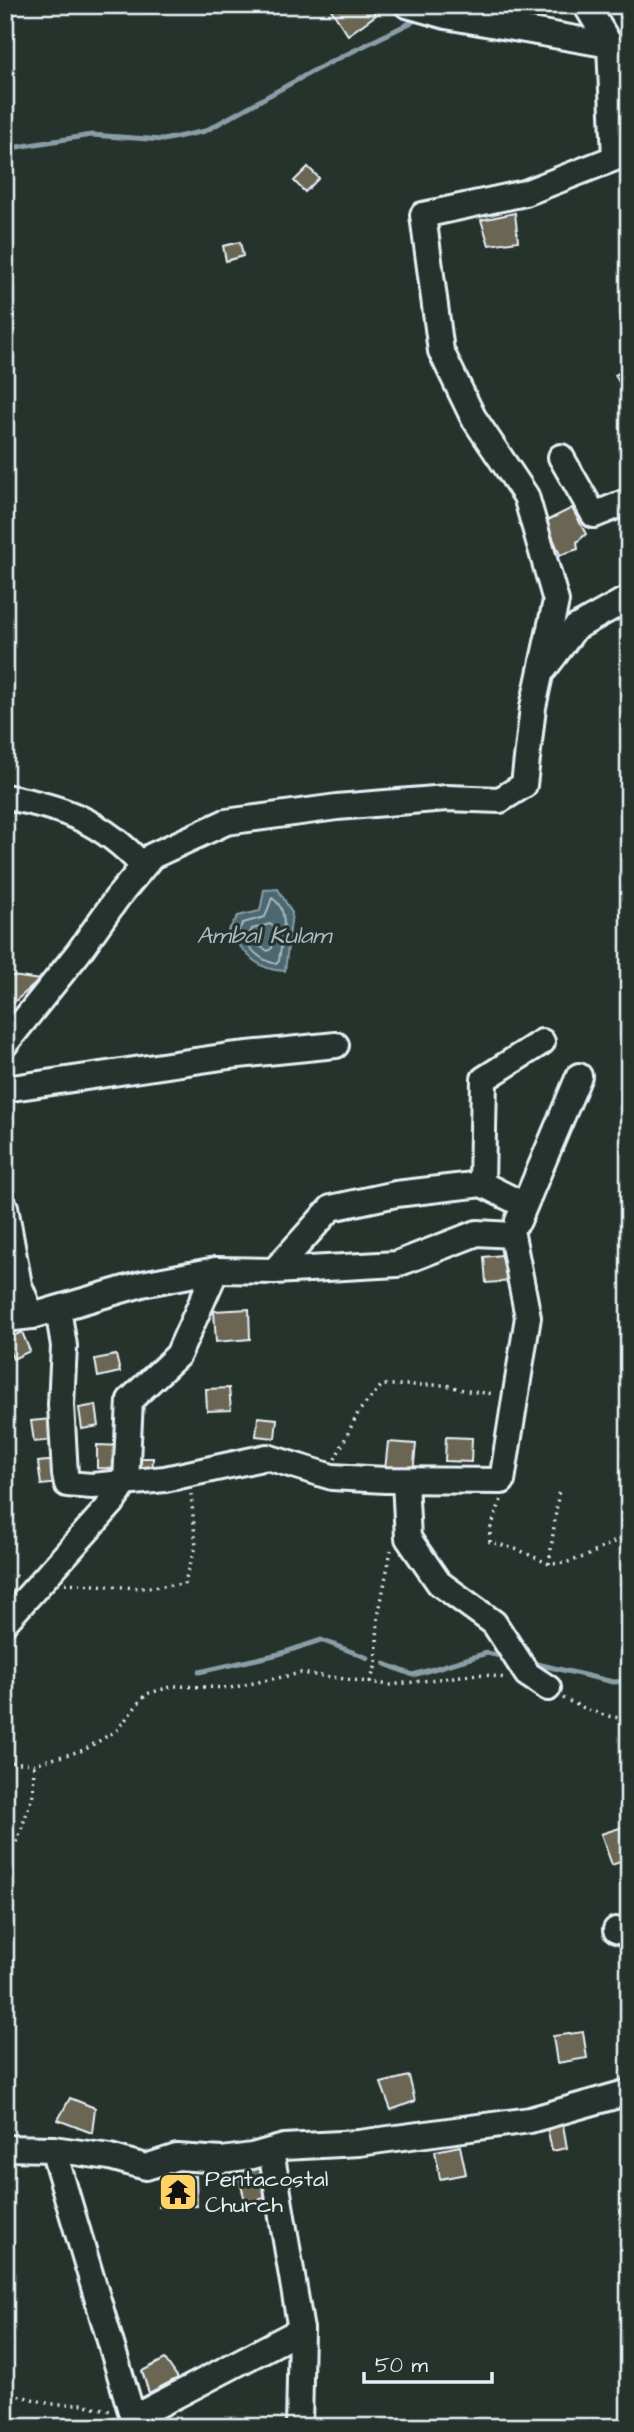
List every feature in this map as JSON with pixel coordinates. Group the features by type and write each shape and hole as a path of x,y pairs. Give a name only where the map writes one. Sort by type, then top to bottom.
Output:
{"street":[{"path":"575,628 556,601 526,496 473,417 441,351 423,215 525,193 615,158 610,44 586,5"},
{"path":"421,9 610,44"},
{"path":"561,457 594,515 629,501"},
{"path":"539,677 575,628 629,598"},
{"path":"5,1044 143,859 226,822 337,807 433,799 500,800 524,785 533,706 556,601"},
{"path":"5,797 56,807 106,831 143,859"},
{"path":"482,1184 484,1079 542,1042"},
{"path":"5,1089 229,1056 335,1045"},
{"path":"58,1309 64,1346 61,1405 66,1483 92,1486 189,1474 267,1457 327,1475 405,1480 502,1480 528,1317 512,1235 579,1076"},
{"path":"274,1272 331,1208 396,1194 482,1184 524,1206"},
{"path":"5,1207 19,1284 32,1317"},
{"path":"5,1319 32,1317 142,1284 216,1270 274,1272 397,1264 477,1233 512,1235"},
{"path":"5,1622 112,1503 126,1482 130,1400 177,1355 216,1270"},
{"path":"405,1480 408,1538 439,1583 494,1623 509,1644 517,1669 548,1688"},
{"path":"5,2148 53,2149 110,2157 146,2167 177,2157 222,2160 323,2144 359,2143 530,2120 629,2092"},
{"path":"53,2149 133,2418 301,2330"},
{"path":"271,2151 301,2330 299,2427"}],"path":[{"path":"327,1475 359,1411 382,1385 446,1385 467,1391 514,1396"},
{"path":"8,1576 139,1588 184,1584 196,1547 189,1474"},
{"path":"502,1480 507,1483 506,1489 490,1530 490,1542 519,1550 549,1564 565,1563 587,1556 629,1534"},
{"path":"549,1564 559,1489"},
{"path":"370,1682 376,1665 379,1617 392,1543 399,1529 407,1521"},
{"path":"5,1762 34,1764 84,1750 117,1730 146,1694 174,1686 230,1688 301,1673 390,1685 517,1669"},
{"path":"548,1688 583,1708 619,1718 629,1718"},
{"path":"5,1847 16,1845 33,1794 34,1764"},
{"path":"5,2392 51,2404 82,2404 133,2418"}],"water":[{"name":"Ambal Kulam","path":"278,889 292,913 285,971 259,964 228,931 238,916 260,911 264,890"}],"building":[{"path":"328,5 369,5 376,15 348,35"},
{"path":"308,167 319,178 305,192 294,181"},
{"path":"515,213 518,241 489,245 481,220"},
{"path":"240,242 243,256 226,261 223,246"},
{"path":"629,368 629,395 627,396 615,375"},
{"path":"572,508 586,534 577,542 578,549 560,555 546,521"},
{"path":"5,975 40,980 13,1003 5,1002"},
{"path":"511,1254 513,1281 486,1283 484,1257"},
{"path":"249,1309 250,1339 216,1342 214,1311"},
{"path":"22,1332 30,1351 13,1359 5,1340"},
{"path":"116,1355 120,1372 98,1377 95,1359"},
{"path":"229,1388 231,1410 207,1411 206,1389"},
{"path":"96,1405 99,1426 82,1429 79,1408"},
{"path":"258,1417 277,1419 275,1438 256,1436"},
{"path":"51,1419 53,1440 34,1442 31,1421"},
{"path":"446,1437 472,1438 471,1462 445,1461"},
{"path":"388,1442 416,1444 413,1473 385,1470"},
{"path":"97,1445 126,1446 125,1469 97,1468"},
{"path":"131,1458 153,1458 152,1475 130,1474"},
{"path":"58,1460 60,1483 41,1485 38,1462"},
{"path":"629,1825 629,1870 625,1860 612,1865 601,1834"},
{"path":"583,2032 587,2058 557,2063 553,2036"},
{"path":"409,2076 415,2101 391,2110 381,2083"},
{"path":"70,2098 95,2108 92,2133 58,2120"},
{"path":"563,2125 567,2148 552,2151 547,2128"},
{"path":"460,2146 466,2174 440,2179 435,2151"},
{"path":"263,2166 276,2194 246,2204 237,2171"},
{"name":"Pentacostal Church","path":"196,2176 197,2206 159,2207 159,2177"},
{"path":"165,2359 178,2378 149,2393 142,2371"},
{"path":"89,2418 108,2419 106,2427 87,2427"}],"waterway":[{"path":"5,149 91,135 163,140 205,131 315,70 420,18"},
{"path":"199,1672 279,1654 321,1640 368,1658"},
{"path":"385,1664 413,1675 487,1653 505,1657"},
{"path":"529,1662 613,1682 629,1681"}],"place":[{"name":"Pentacostal Church","path":"178,2192"}]}
